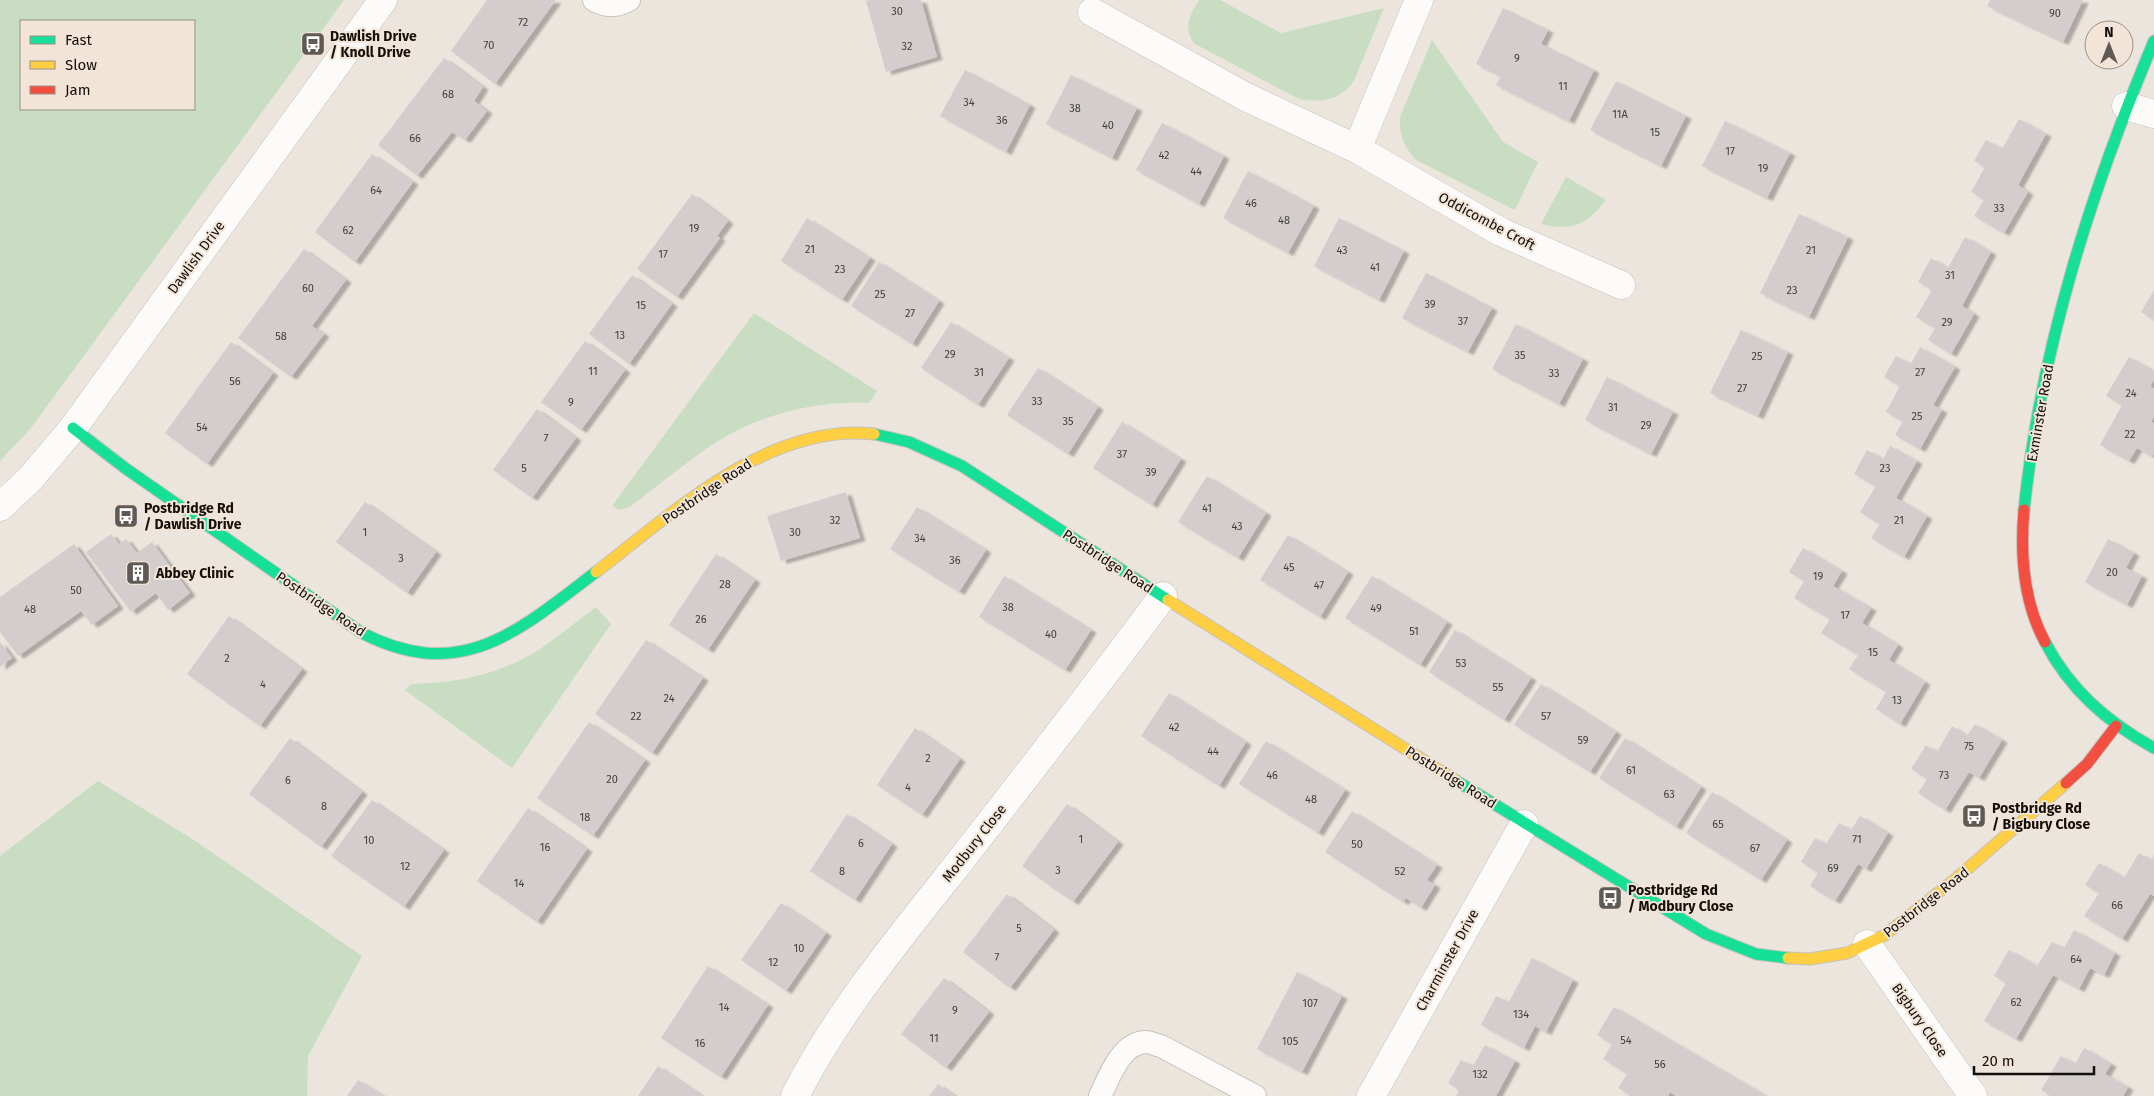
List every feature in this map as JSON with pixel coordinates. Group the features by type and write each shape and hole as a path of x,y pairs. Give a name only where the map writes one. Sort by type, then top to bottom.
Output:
{"street":[{"name":"Dawlish Drive","path":"0,507 30,479 73,428 383,0"},
{"path":"1357,149 1419,0"},
{"name":"Oddicombe Croft","path":"1092,12 1246,97 1357,149 1501,232 1621,285"},
{"name":"Exminster Road","path":"2154,41 2126,106 2094,196 2064,298 2047,371 2030,472 2022,539 2025,582 2030,603 2047,648 2059,669 2073,689 2092,709 2116,726 2154,748"},
{"path":"2126,106 2154,114"},
{"name":"Postbridge Road","path":"73,428 125,468 362,633 395,649 414,653 446,654 480,647 502,638 543,612 699,494 756,458 788,444 808,438 838,434 878,434 926,446 1024,506 1524,824 1706,934 1737,948 1774,957 1810,959 1847,953 1885,935 1958,877 2087,764 2116,726"},
{"name":"Modbury Close","path":"795,1096 822,1046 912,923 1078,710 1163,596"},
{"name":"Charminster Drive","path":"1370,1096 1524,824"},
{"name":"Bigbury Close","path":"1867,944 1973,1096"}],"lane":[{"path":"594,0 610,6 629,0"},
{"path":"1100,1096 1120,1059 1130,1046 1145,1042 1161,1046 1255,1096"}],"green space":[{"path":"0,0 344,0 31,428 0,461"},
{"path":"1199,0 1220,0 1281,33 1384,8 1354,81 1337,96 1315,101 1299,99 1195,44 1188,27 1190,16"},
{"path":"1432,40 1503,142 1538,162 1515,210 1416,160 1405,145 1401,135 1400,117"},
{"path":"1566,177 1606,200 1593,215 1578,224 1562,227 1541,224"},
{"path":"754,313 877,391 869,403 825,404 782,413 761,420 721,439 630,507 620,510 612,506"},
{"path":"596,607 611,624 512,768 405,690 411,684 445,682 478,676 510,665 540,649"},
{"path":"98,781 194,840 362,956 308,1056 307,1096 0,1096 0,856"}],"building":[{"path":"487,0 556,0 495,84 451,51"},
{"path":"921,0 937,57 886,72 866,1"},
{"path":"1990,0 2083,0 2063,42 1987,6"},
{"path":"1503,8 1548,30 1541,44 1594,70 1569,121 1496,85 1501,76 1476,64"},
{"path":"444,58 483,87 474,101 487,111 465,140 452,132 417,176 378,145"},
{"path":"965,70 1030,105 1006,152 940,116"},
{"path":"1071,75 1137,108 1112,158 1046,124"},
{"path":"1616,81 1686,116 1661,166 1590,130"},
{"path":"2019,119 2046,134 2018,185 2028,192 2004,233 1974,216 1984,200 1971,192 1985,167 1974,161 1986,140 2002,149"},
{"path":"1725,121 1790,153 1767,198 1702,166"},
{"path":"1162,123 1224,156 1199,204 1136,170"},
{"path":"372,154 413,182 355,262 315,232"},
{"path":"1248,171 1314,206 1288,253 1223,218"},
{"path":"692,194 728,221 717,236 720,238 677,297 637,269"},
{"path":"1799,214 1848,237 1809,317 1760,293"},
{"path":"807,218 870,258 842,300 781,261"},
{"path":"1339,218 1404,251 1379,300 1314,266"},
{"path":"1965,237 1991,252 1962,306 1974,314 1951,354 1928,340 1935,328 1916,317 1932,290 1918,282 1931,258 1948,268"},
{"path":"304,249 346,280 312,326 324,334 291,377 238,338"},
{"path":"879,262 939,301 912,344 851,306"},
{"path":"1426,273 1492,308 1468,352 1402,318"},
{"path":"632,275 672,304 629,364 589,334"},
{"path":"2154,290 2154,320 2141,312"},
{"path":"951,322 1009,358 978,405 921,368"},
{"path":"1516,324 1583,359 1559,404 1492,369"},
{"path":"1741,330 1788,352 1758,416 1710,393"},
{"path":"585,341 625,370 581,430 541,402"},
{"path":"231,342 273,373 207,464 165,433"},
{"path":"1920,347 1955,367 1933,405 1942,410 1920,449 1895,435 1903,421 1886,412 1900,386 1884,377 1896,356 1911,364"},
{"path":"2129,357 2154,371 2154,380 2150,386 2154,389 2154,416 2151,422 2154,423 2154,454 2152,457 2137,448 2129,461 2100,445 2122,405 2106,396"},
{"path":"1038,368 1098,407 1068,454 1007,415"},
{"path":"1607,377 1673,412 1651,454 1585,420"},
{"path":"537,409 576,438 532,498 493,470"},
{"path":"1122,422 1181,459 1152,505 1093,468"},
{"path":"1890,446 1917,461 1896,498 1927,516 1904,557 1871,538 1880,524 1860,512 1876,486 1854,474 1867,450 1883,459"},
{"path":"1207,476 1266,513 1238,558 1178,522"},
{"path":"846,492 860,538 781,561 767,516"},
{"path":"365,502 436,552 407,593 336,542"},
{"path":"917,507 986,550 959,592 890,549"},
{"name":"Abbey Clinic","path":"111,534 119,544 126,539 137,553 152,542 190,593 168,610 156,593 131,612 86,552"},
{"path":"1288,535 1348,572 1320,617 1260,580"},
{"path":"2108,539 2134,553 2126,568 2142,576 2127,605 2085,582"},
{"path":"74,544 118,606 92,625 81,611 18,656 0,632 0,597"},
{"path":"1803,548 1842,571 1833,586 1871,608 1862,623 1898,645 1889,660 1925,682 1900,724 1876,709 1886,692 1849,669 1858,655 1821,633 1830,619 1794,598 1804,581 1789,572"},
{"path":"716,554 755,580 708,650 669,625"},
{"path":"1004,576 1091,630 1065,670 979,617"},
{"path":"1372,576 1447,622 1420,665 1345,618"},
{"path":"229,616 302,669 260,726 187,674"},
{"path":"1455,630 1531,678 1504,720 1429,672"},
{"path":"646,640 703,678 652,753 595,714"},
{"path":"0,642 12,658 0,667"},
{"path":"1541,684 1616,732 1590,772 1514,725"},
{"path":"1169,693 1246,742 1219,786 1141,736"},
{"path":"589,722 645,760 593,836 537,798"},
{"path":"1975,724 2002,740 1979,778 1969,772 1945,810 1918,793 1927,779 1911,769 1926,745 1937,752 1952,726 1967,736"},
{"path":"915,728 960,759 922,815 877,785"},
{"path":"290,738 362,792 321,847 249,794"},
{"path":"1625,738 1701,787 1676,827 1599,778"},
{"path":"1266,741 1345,790 1318,833 1239,784"},
{"path":"1712,792 1787,840 1761,880 1686,833"},
{"path":"372,800 444,850 404,907 331,856"},
{"path":"1067,804 1118,842 1073,902 1022,866"},
{"path":"528,808 587,849 537,922 477,881"},
{"path":"1352,811 1437,865 1427,880 1435,885 1421,908 1406,898 1403,902 1325,852"},
{"path":"847,814 892,844 855,900 810,871"},
{"path":"1860,816 1888,833 1866,869 1858,864 1835,901 1810,886 1818,873 1801,862 1815,838 1826,844 1839,823 1851,830"},
{"path":"2139,853 2151,860 2154,855 2154,896 2150,894 2122,939 2084,916 2099,893 2085,885 2099,863 2124,878"},
{"path":"1007,894 1054,930 1010,988 963,952"},
{"path":"781,903 826,933 786,991 741,960"},
{"path":"2074,930 2115,953 2104,975 2090,968 2079,989 2053,975 2016,1039 1984,1021 2006,983 1994,976 2009,950 2037,966 2052,942 2064,948"},
{"path":"1532,958 1573,980 1546,1032 1535,1026 1524,1048 1481,1025 1496,996 1509,1002"},
{"path":"708,966 768,1005 721,1077 661,1038"},
{"path":"1297,972 1342,996 1302,1072 1257,1049"},
{"path":"944,978 989,1012 946,1068 901,1034"},
{"path":"1614,1007 1766,1096 1677,1096 1670,1092 1668,1096 1631,1096 1618,1088 1627,1074 1603,1059 1612,1044 1597,1035"},
{"path":"1485,1045 1515,1061 1496,1096 1456,1096 1459,1090 1448,1083 1461,1060 1473,1066"},
{"path":"2084,1048 2111,1064 2105,1074 2128,1087 2123,1096 2051,1096 2041,1090 2061,1056 2075,1064"},
{"path":"658,1066 702,1096 638,1096"},
{"path":"358,1080 383,1096 347,1096"},
{"path":"938,1084 955,1096 929,1096"}],"traffic: fast":[{"path":"2024,510 2032,449 2043,389 2072,271 2110,155 2154,41"},
{"path":"73,428 125,468 362,633 398,647 430,653 459,652 487,644 514,631 541,614 596,572"},
{"path":"874,434 909,442 962,466 1168,600"},
{"path":"2045,642 2066,675 2091,703 2105,716 2154,748"},
{"path":"1455,780 1706,934 1756,954 1788,958"}],"traffic: slow":[{"path":"596,572 690,499 724,476 760,457 797,442 835,434 874,434"},
{"path":"1168,600 1455,780"},
{"path":"1788,958 1810,959 1847,953 1885,935 1958,877 2066,783"}],"traffic: jam":[{"path":"2024,510 2022,544 2025,578 2032,610 2045,642"},
{"path":"2066,783 2087,764 2116,726"}],"place":[{"name":"Dawlish Drive / Knoll Drive","path":"313,44"},
{"name":"Postbridge Rd / Dawlish Drive","path":"126,516"},
{"name":"Abbey Clinic","path":"138,573"},
{"name":"Postbridge Rd / Bigbury Close","path":"1974,816"},
{"name":"Postbridge Rd / Modbury Close","path":"1610,898"}]}
